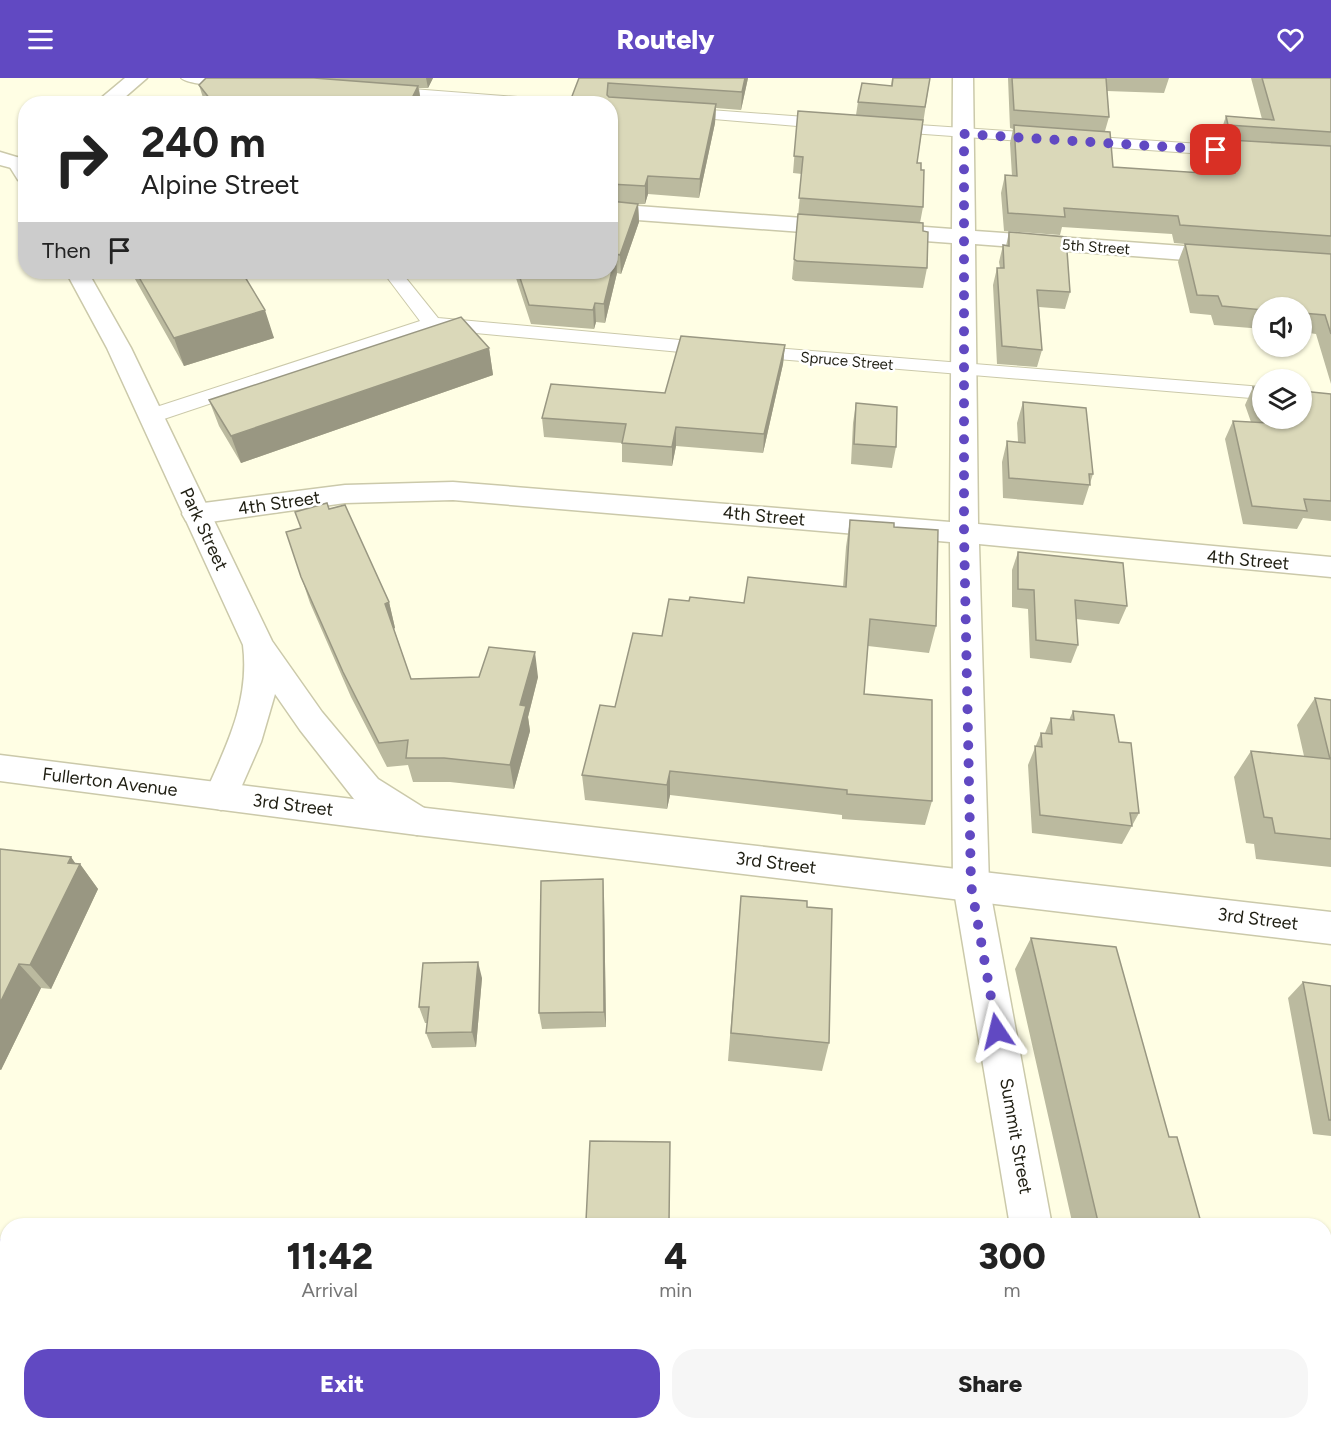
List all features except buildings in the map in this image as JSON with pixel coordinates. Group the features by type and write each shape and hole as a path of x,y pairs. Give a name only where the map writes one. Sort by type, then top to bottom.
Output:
{"street":[{"path":"114,96 137,78"},
{"name":"Summit Street","path":"963,78 964,533 971,885 1030,1218"},
{"name":"5th Street","path":"618,212 1248,258"},
{"name":"Park Street","path":"81,279 119,348 258,645 262,672 258,701 248,732 221,796"},
{"name":"4th Street","path":"196,514 345,494 453,491 964,533 1331,567"},
{"path":"258,645 311,721 366,789 417,821"},
{"name":"Fullerton Avenue","path":"0,768 221,796"},
{"name":"3rd Street","path":"221,796 1331,928"}],"lane":[{"path":"188,78 260,83"},
{"path":"366,91 434,96"},
{"path":"669,112 846,125"},
{"path":"870,127 1272,154"},
{"path":"151,416 432,323 397,279"},
{"name":"Spruce Street","path":"432,323 965,370 1252,392"}],"route":[{"path":"997,1031 971,885 964,533 964,134 1216,150"}]}
